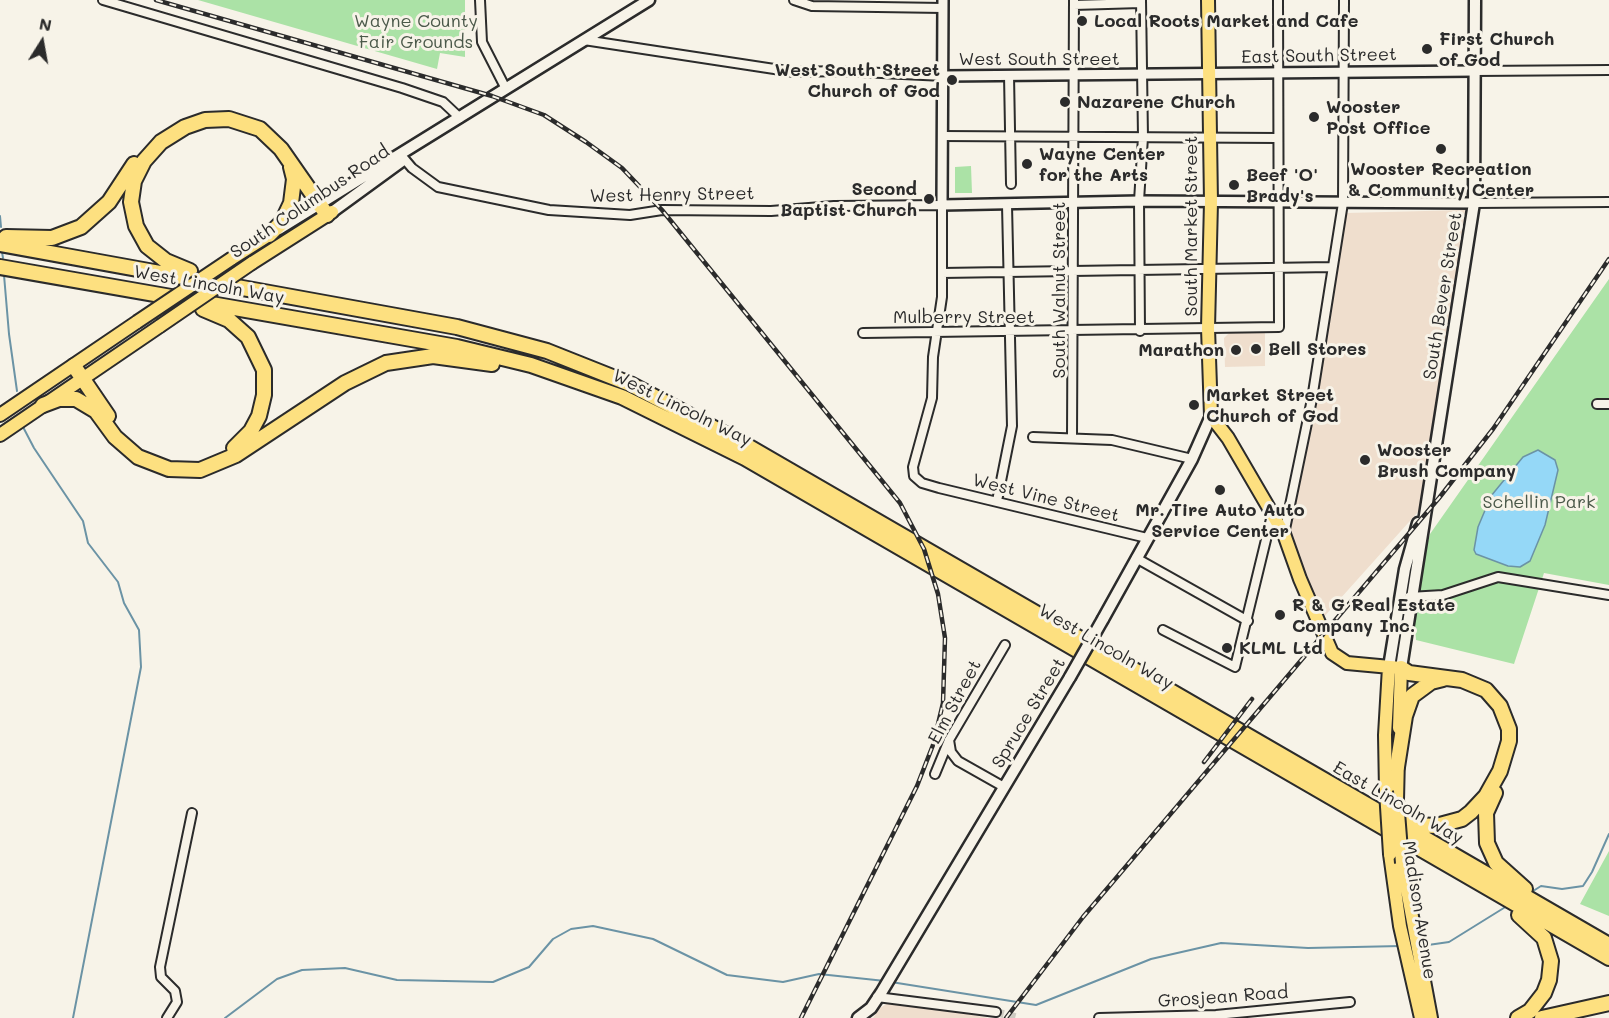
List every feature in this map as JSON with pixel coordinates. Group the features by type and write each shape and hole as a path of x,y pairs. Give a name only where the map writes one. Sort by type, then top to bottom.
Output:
{"highway":[{"path":"0,236 40,239 63,235 81,227 110,202 152,141 179,122 206,114 237,113 265,124 282,139 326,208"},
{"path":"326,208 267,134 242,121 216,119 185,127 160,142 138,172 131,202 139,233 153,252 184,269 353,301 380,311"},
{"path":"269,235 282,222 291,203 294,179 288,159"},
{"name":"West Lincoln Way","path":"0,244 380,311 519,342 584,364 651,393 754,450 1170,691"},
{"name":"West Lincoln Way","path":"0,267 393,335 492,355 555,372 607,391 693,431 1278,767"},
{"path":"34,273 58,282 201,308 229,320 248,337 255,348 264,370 264,395 256,423 237,446 207,462 175,464 152,457 131,444 114,426 72,368"},
{"path":"80,380 96,411 115,437 138,457 169,469 200,470 236,455 358,375 386,363 433,356 502,366 580,387 693,431"},
{"path":"43,405 68,398 86,404 96,411"},
{"path":"1395,668 1410,667 1469,674 1491,685 1508,704 1517,730 1516,745 1512,764 1490,803 1485,833 1496,863 1495,885 1544,915 1609,939"},
{"path":"1170,691 1230,720 1407,821 1436,826 1462,819 1480,804 1508,753 1509,729 1500,706 1486,690 1462,680 1409,673 1395,668"},
{"path":"1397,767 1405,716 1412,696 1431,682 1442,679 1462,680"},
{"name":"East Lincoln Way","path":"1170,691 1495,885 1609,958"},
{"name":"East Lincoln Way","path":"1278,767 1423,851 1495,885"},
{"path":"1518,1018 1530,1011 1540,999 1550,974 1544,915"},
{"name":"East Lincoln Way","path":"1544,915 1609,945"},
{"path":"1542,1018 1609,1003"}],"main road":[{"name":"South Columbus Road","path":"0,435 252,263 326,208 506,87 648,0"},
{"name":"South Market Street","path":"1208,0 1211,202 1208,328 1211,416"},
{"name":"South Bever Street","path":"1395,668 1406,597 1405,569 1437,453 1474,203 1475,0"},
{"name":"South Columbus Road","path":"0,415 231,259 269,235 326,208"},
{"path":"1211,416 1228,438 1284,534 1300,579 1332,653 1347,663 1395,668"},
{"name":"Spruce Street","path":"860,1018 879,995 900,961 1070,677 1192,459 1211,416"},
{"name":"Madison Avenue","path":"1395,668 1398,800 1406,926"},
{"name":"Madison Avenue","path":"1395,668 1385,735 1390,854 1415,970 1421,1018"},
{"name":"Madison Avenue","path":"1415,970 1431,1018"}],"street":[{"path":"103,0 444,102 460,118"},
{"path":"480,0 482,42 506,87"},
{"path":"794,0 812,6 943,4 942,205"},
{"path":"1278,0 1279,268"},
{"path":"1284,534 1312,399 1343,203 1344,0"},
{"path":"1074,2 1141,2 1143,137 1139,201 1142,269 1140,331"},
{"name":"South Walnut Street","path":"1072,436 1074,2"},
{"name":"West South Street","path":"584,40 794,72 840,71 944,76 1209,74"},
{"name":"East South Street","path":"1209,74 1609,70"},
{"path":"1009,75 1011,184"},
{"path":"942,136 1074,139 1278,138"},
{"name":"West Henry Street","path":"402,157 438,187 567,212 630,215 662,210 771,211 834,206 1007,205 1139,201 1474,203"},
{"path":"1474,203 1609,202"},
{"name":"West Vine Street","path":"942,205 942,297 932,398 913,467 914,476 922,483 939,488 1147,537"},
{"path":"996,501 1012,426 1007,205"},
{"path":"942,273 1332,267"},
{"name":"Mulberry Street","path":"863,333 1140,331 1279,327 1279,268"},
{"path":"1597,404 1609,404"},
{"path":"1033,437 1072,436 1112,440 1192,459"},
{"path":"1163,630 1235,667 1272,515"},
{"path":"1136,558 1248,621"},
{"path":"1406,597 1443,595 1498,577 1609,595"},
{"name":"Elm Street","path":"935,774 949,740 1005,645"},
{"path":"949,740 951,752 958,761 1004,787"},
{"path":"167,1018 177,1002 175,991 161,977 160,967 192,813"},
{"path":"879,995 996,1012"},
{"name":"Grosjean Road","path":"1099,1018 1217,1016 1350,1002"}],"shaded area":[{"path":"1465,210 1426,503 1322,619 1285,531 1346,213"},
{"path":"1265,331 1265,366 1225,367 1224,338 1230,332"},
{"path":"899,1002 989,1018 873,1018 880,1008 888,1003"}],"green space":[{"name":"Wayne County Fair Grounds","path":"198,0 465,0 465,57 440,53 437,69"},
{"path":"971,166 972,193 955,193 955,167"},
{"name":"Schellin Park","path":"1609,279 1609,585 1544,573 1514,664 1416,640 1413,598 1430,534"},
{"path":"1609,851 1609,916 1580,904"}],"water":[{"path":"1538,450 1555,460 1558,470 1545,525 1530,561 1520,567 1508,566 1476,554 1474,550 1478,527 1491,496 1523,457"}],"waterway":[{"path":"0,216 1,227"},
{"path":"2,252 3,258"},
{"path":"4,275 17,391"},
{"path":"22,425 34,448 83,521 88,543 118,582 124,603 139,630 141,667 73,1018"},
{"path":"1530,893 1541,886 1562,889 1583,886 1609,834"},
{"path":"1421,946 1449,942 1507,906"},
{"path":"225,1018 277,979 302,970 345,968 397,980 493,982 529,967 553,939 571,929 593,926 653,939 727,975 783,982 819,974 885,981"},
{"path":"891,982 1036,1005 1151,959 1221,943 1308,948 1401,946"}],"tunnel":[{"path":"996,1012 1019,1018"}],"railway":[{"path":"156,0 492,96 544,115 586,142 622,168 662,210 900,503 924,549 938,594 945,638 943,703 933,745 917,786 801,1018"},
{"path":"1006,1018 1083,917 1439,498 1493,429 1609,259"},
{"path":"1204,762 1252,699"}],"place":[{"name":"Local Roots Market and Cafe","path":"1082,21"},
{"name":"First Church of God","path":"1427,49"},
{"name":"West South Street Church of God","path":"952,80"},
{"name":"Nazarene Church","path":"1065,102"},
{"name":"Wooster Post Office","path":"1314,117"},
{"name":"Wooster Recreation & Community Center","path":"1441,149"},
{"name":"Wayne Center for the Arts","path":"1027,164"},
{"name":"Beef 'O' Brady's","path":"1234,185"},
{"name":"Second Baptist Church","path":"929,199"},
{"name":"Bell Stores","path":"1256,349"},
{"name":"Marathon","path":"1236,350"},
{"name":"Market Street Church of God","path":"1194,405"},
{"name":"Wooster Brush Company","path":"1365,460"},
{"name":"Mr. Tire Auto Auto Service Center","path":"1220,490"},
{"name":"R & G Real Estate Company Inc.","path":"1280,615"},
{"name":"KLML Ltd","path":"1227,648"}]}
